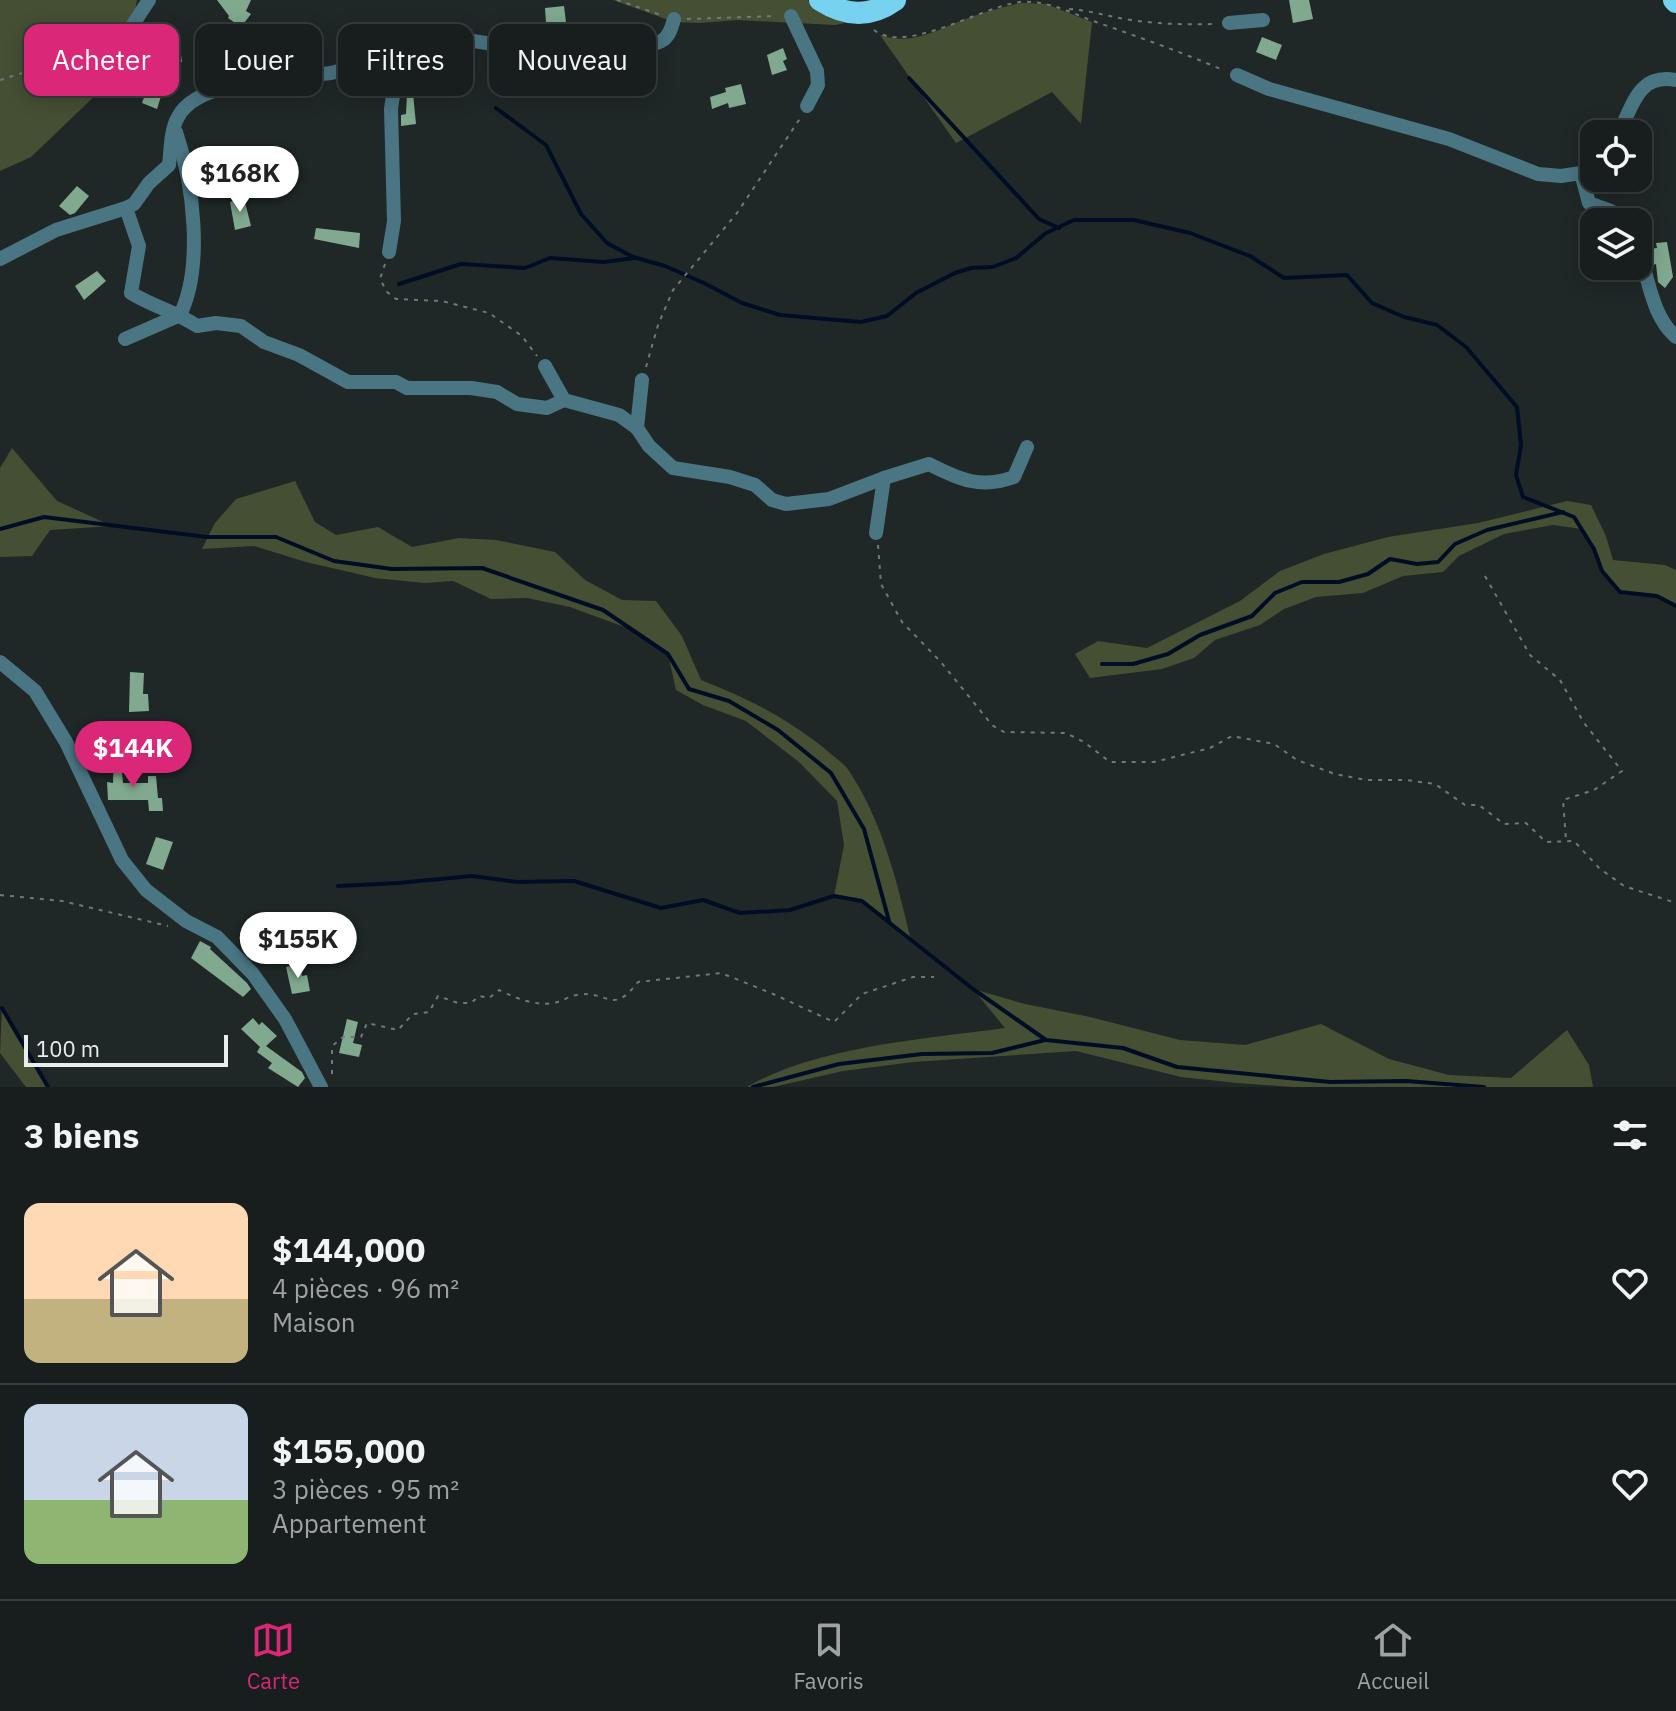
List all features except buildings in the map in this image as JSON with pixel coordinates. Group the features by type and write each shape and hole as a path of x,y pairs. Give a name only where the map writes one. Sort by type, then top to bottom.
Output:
{"highway":[{"path":"820,0 859,14 873,12 895,0"}],"street":[{"path":"133,24 149,0"},
{"path":"791,16 817,71 818,85 807,106"},
{"path":"473,40 574,48 647,47 664,40 671,31 674,19"},
{"path":"1229,23 1263,20"},
{"path":"0,259 56,230 134,204 149,183 169,165 174,128 184,108 205,95 276,77 338,71"},
{"path":"1237,75 1269,89 1449,139 1538,174 1561,176 1580,173"},
{"path":"1625,120 1638,93 1649,81 1676,80"},
{"path":"389,252 394,221 393,96"},
{"path":"125,339 180,315 190,287 193,240 191,196 186,161 174,128"},
{"path":"1586,192 1589,203 1603,208"},
{"path":"126,208 139,246 131,293 197,326 216,323 241,326 264,342 299,355 348,382 396,382 407,388 471,388 497,392 517,404 547,408 564,400 619,415 637,428 649,446 673,468 730,477 755,485 772,500 786,504 829,499 929,464 958,479 994,485 1014,477 1027,447"},
{"path":"1647,280 1652,301 1666,329 1676,337"},
{"path":"545,366 564,400"},
{"path":"637,428 642,380"},
{"path":"876,533 884,478"},
{"path":"0,662 35,691 51,716 122,860 146,890 186,921 217,937 253,974 326,1082"}],"path":[{"path":"617,0 674,19 791,16"},
{"path":"859,14 861,20 879,34 902,39 990,9 1021,2 1096,11 1128,20 1172,24 1229,23"},
{"path":"1068,9 1237,75"},
{"path":"0,80 24,73"},
{"path":"642,380 658,325 673,290 737,213 807,106"},
{"path":"389,252 380,279 387,292 396,299 442,301 489,313 522,336 545,366"},
{"path":"876,533 881,584 902,622 940,661 992,725 1004,732 1066,733 1110,762 1154,762 1210,748 1232,736 1274,744 1297,760 1335,774 1366,780 1435,784 1465,805 1479,805 1504,824 1526,823 1546,842 1574,841 1599,868 1624,886 1676,903"},
{"path":"1485,576 1530,655 1560,680 1584,723 1622,771 1594,790 1563,800 1567,841"},
{"path":"0,895 62,901 171,927"},
{"path":"326,1082 332,1046 343,1037 361,1037 367,1023 398,1030 413,1014 429,1012 438,996 458,1003 471,1003 479,996 489,998 499,990 522,1001 553,1003 580,994 615,1001 627,996 638,982 721,973 834,1022 862,994 913,977 934,977"}],"green space":[{"path":"0,0 137,0 133,24 24,24 24,96 95,96 31,157 0,171"},
{"path":"613,0 807,0 850,22 835,25 737,20 674,22"},
{"path":"1022,3 1046,4 1092,22 1081,124 1052,92 956,143 880,35 913,38"},
{"path":"12,448 57,501 112,526 50,530 32,556 0,557 0,468"},
{"path":"295,481 315,522 336,535 378,527 412,547 459,538 496,540 555,552 585,580 622,600 656,601 682,636 701,680 780,718 847,768 879,829 911,941 862,901 834,896 844,845 837,801 799,762 746,721 703,705 676,690 668,654 630,629 570,607 527,598 491,599 453,581 425,583 375,578 254,546 202,549 215,523 236,499"},
{"path":"1567,501 1591,505 1606,536 1613,560 1665,565 1676,570 1676,606 1657,596 1620,592 1602,571 1582,529 1553,525 1504,534 1459,556 1443,572 1403,576 1363,593 1316,597 1284,609 1260,625 1215,640 1194,658 1162,669 1090,678 1075,654 1098,641 1147,648 1240,601 1280,571 1324,554 1388,537 1478,523"},
{"path":"973,989 1180,1040 1245,1045 1321,1024 1389,1059 1449,1075 1511,1078 1567,1030 1589,1065 1593,1087 1293,1087 1181,1077 1076,1051 913,1062 843,1071 773,1087 747,1087 775,1073 839,1053 1005,1028"},
{"path":"2,1008 48,1087 26,1087 0,1053"}],"waterway":[{"path":"909,78 1039,219 1059,228"},
{"path":"496,108 546,145 581,214 607,243 633,257 665,266 704,283 742,303 780,315 861,322 887,316 916,293 955,273 971,268 993,267 1016,258 1046,233 1074,220 1134,220 1190,233 1250,256 1284,278 1347,275 1372,303 1404,317 1437,325 1466,347 1517,407 1521,445 1516,475 1523,497 1574,517 1594,549 1602,571 1620,592 1657,596 1676,606"},
{"path":"399,284 461,264 525,268 550,258 603,262 635,258"},
{"path":"1102,664 1133,664 1168,654 1200,635 1252,616 1275,593 1302,582 1339,582 1368,574 1390,559 1417,564 1438,562 1455,544 1487,530 1563,512"},
{"path":"0,529 44,517 207,537 276,537 334,561 392,569 482,568 603,610 668,654 689,689 729,701 778,730 831,773 864,829 889,921"},
{"path":"338,886 472,876 517,882 574,881 661,908 703,900 740,913 790,910 834,896 862,901 973,989 1046,1040 1123,1048 1177,1067 1330,1082 1406,1081 1484,1087"},
{"path":"2,1008 48,1087"},
{"path":"753,1087 839,1064 922,1054 992,1053 1045,1040"}]}
